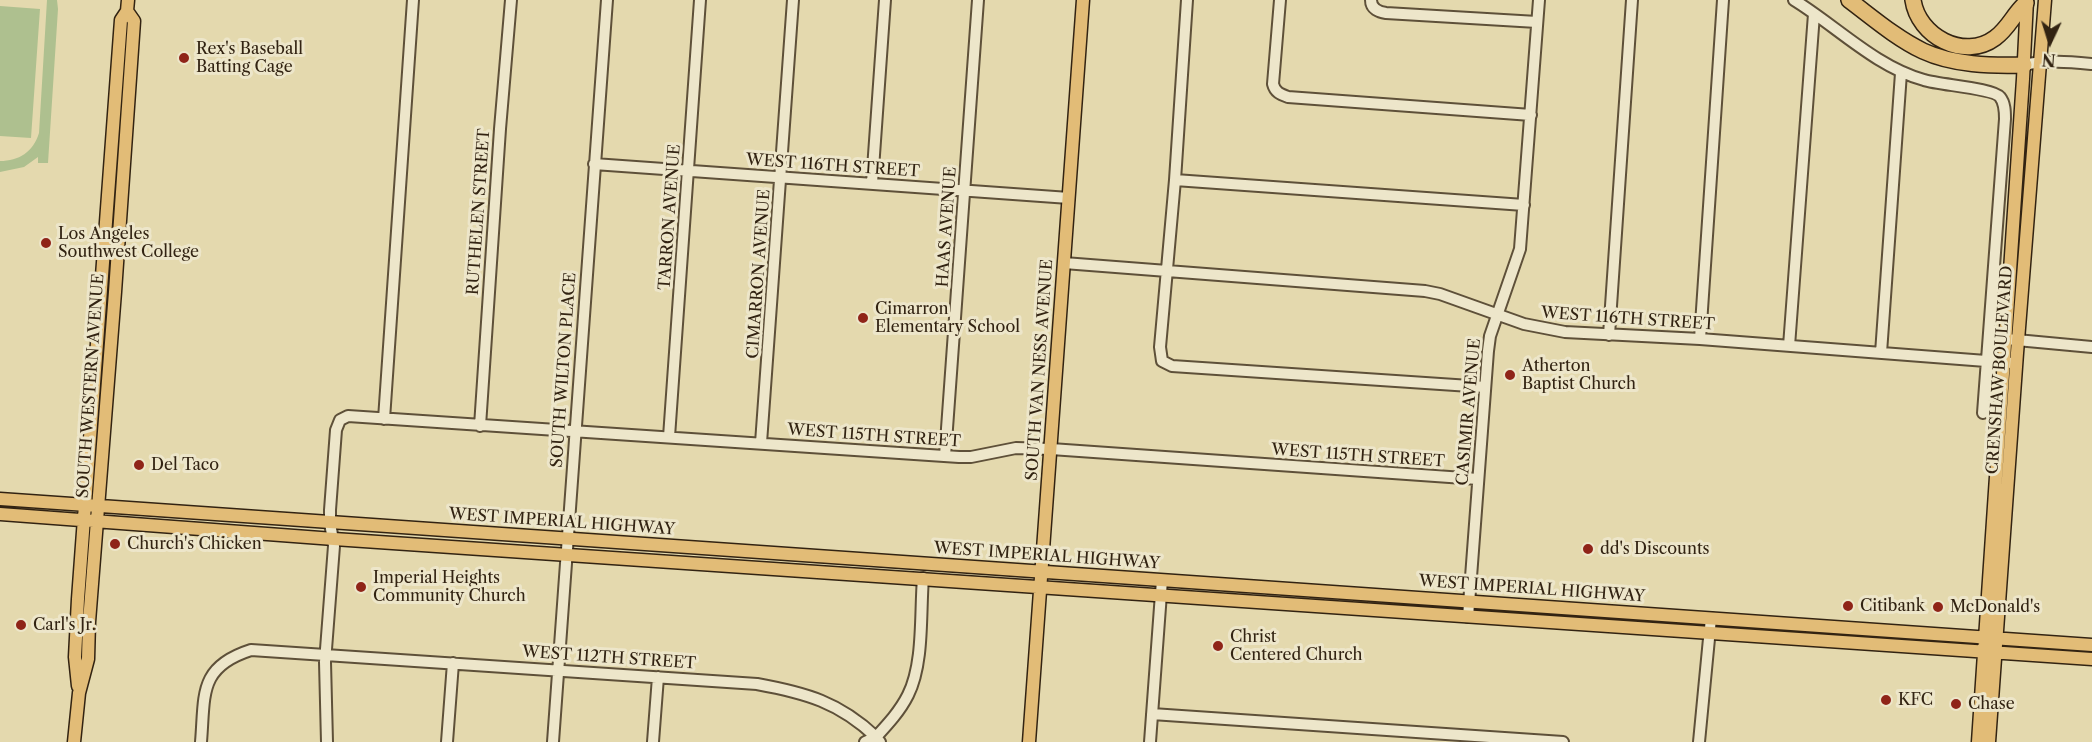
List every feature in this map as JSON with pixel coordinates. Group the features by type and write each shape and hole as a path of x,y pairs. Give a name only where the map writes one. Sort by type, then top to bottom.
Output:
{"highway":[{"path":"1849,0 1906,42 1941,58 1959,62 2024,65"},
{"path":"1913,0 1919,20 1926,30 1949,44 1965,46 1981,45 1995,39 2027,2"}],"main road":[{"name":"SOUTH VAN NESS AVENUE","path":"1029,742 1083,0"},
{"name":"CRENSHAW BOULEVARD","path":"1989,742 1990,653 2010,362 2045,0"},
{"name":"CRENSHAW BOULEVARD","path":"2012,340 2027,2"},
{"name":"SOUTH WESTERN AVENUE","path":"79,693 75,657 84,505 121,20 128,6"},
{"name":"SOUTH WESTERN AVENUE","path":"74,742 79,693 88,658 134,21 128,6"},
{"name":"WEST IMPERIAL HIGHWAY","path":"0,499 2092,645"},
{"name":"WEST IMPERIAL HIGHWAY","path":"0,514 334,539 2092,659"},
{"name":"CRENSHAW BOULEVARD","path":"1978,742 1990,653"}],"street":[{"path":"384,419 412,0"},
{"name":"RUTHELEN STREET","path":"480,426 511,0"},
{"name":"SOUTH WILTON PLACE","path":"553,742 607,0"},
{"name":"TARRON AVENUE","path":"669,437 700,0"},
{"name":"CIMARRON AVENUE","path":"761,443 793,0"},
{"path":"872,183 885,0"},
{"name":"HAAS AVENUE","path":"945,456 978,0"},
{"path":"1187,0 1175,180 1159,354 1161,361 1172,366 1485,387"},
{"path":"1280,0 1273,84 1275,90 1288,97 1531,115"},
{"name":"CASIMIR AVENUE","path":"1468,617 1490,336 1520,249 1539,0"},
{"path":"1609,335 1632,0"},
{"path":"1700,339 1723,0"},
{"path":"1794,0 1902,73 1950,86 1989,91 2001,98 2005,119 1983,413"},
{"path":"1373,4 1379,12 1386,13 1537,22"},
{"path":"1789,346 1814,14"},
{"path":"2024,65 2040,61 2092,64"},
{"path":"1881,353 1902,73"},
{"name":"WEST 116TH STREET","path":"594,164 1069,198"},
{"path":"1175,180 1524,205"},
{"name":"WEST 116TH STREET","path":"1064,263 1425,291 1545,329 2010,362"},
{"path":"2012,340 2092,346"},
{"name":"WEST 115TH STREET","path":"330,523 336,430 340,420 348,416 945,456 971,457 1016,448 1051,449 1478,479"},
{"path":"327,742 326,653 334,539 330,523"},
{"path":"865,742 878,739 902,707 914,678 918,658 923,578"},
{"path":"1150,742 1162,580"},
{"path":"1699,742 1711,618"},
{"name":"WEST 112TH STREET","path":"201,742 204,696 208,681 215,669 231,656 251,650 326,653 757,684 785,689 837,707 857,719 878,739"},
{"path":"447,742 453,663"},
{"path":"653,742 658,676"},
{"path":"1152,714 1563,742"}],"green space":[{"path":"47,0 57,0 58,9 48,163 38,163 38,157 24,167 0,172 0,161 7,161 24,154 33,145 39,133"},
{"path":"0,6 40,9 31,138 0,136"}],"place":[{"name":"Rex's Baseball Batting Cage","path":"184,58"},
{"name":"Los Angeles Southwest College","path":"46,243"},
{"name":"Cimarron Elementary School","path":"863,318"},
{"name":"Atherton Baptist Church","path":"1510,375"},
{"name":"Del Taco","path":"139,465"},
{"name":"Church's Chicken","path":"115,544"},
{"name":"dd's Discounts","path":"1588,549"},
{"name":"Imperial Heights Community Church","path":"361,587"},
{"name":"Citibank","path":"1848,606"},
{"name":"McDonald's","path":"1938,607"},
{"name":"Carl's Jr.","path":"21,625"},
{"name":"Christ Centered Church","path":"1218,646"},
{"name":"KFC","path":"1886,700"},
{"name":"Chase","path":"1956,704"}]}
